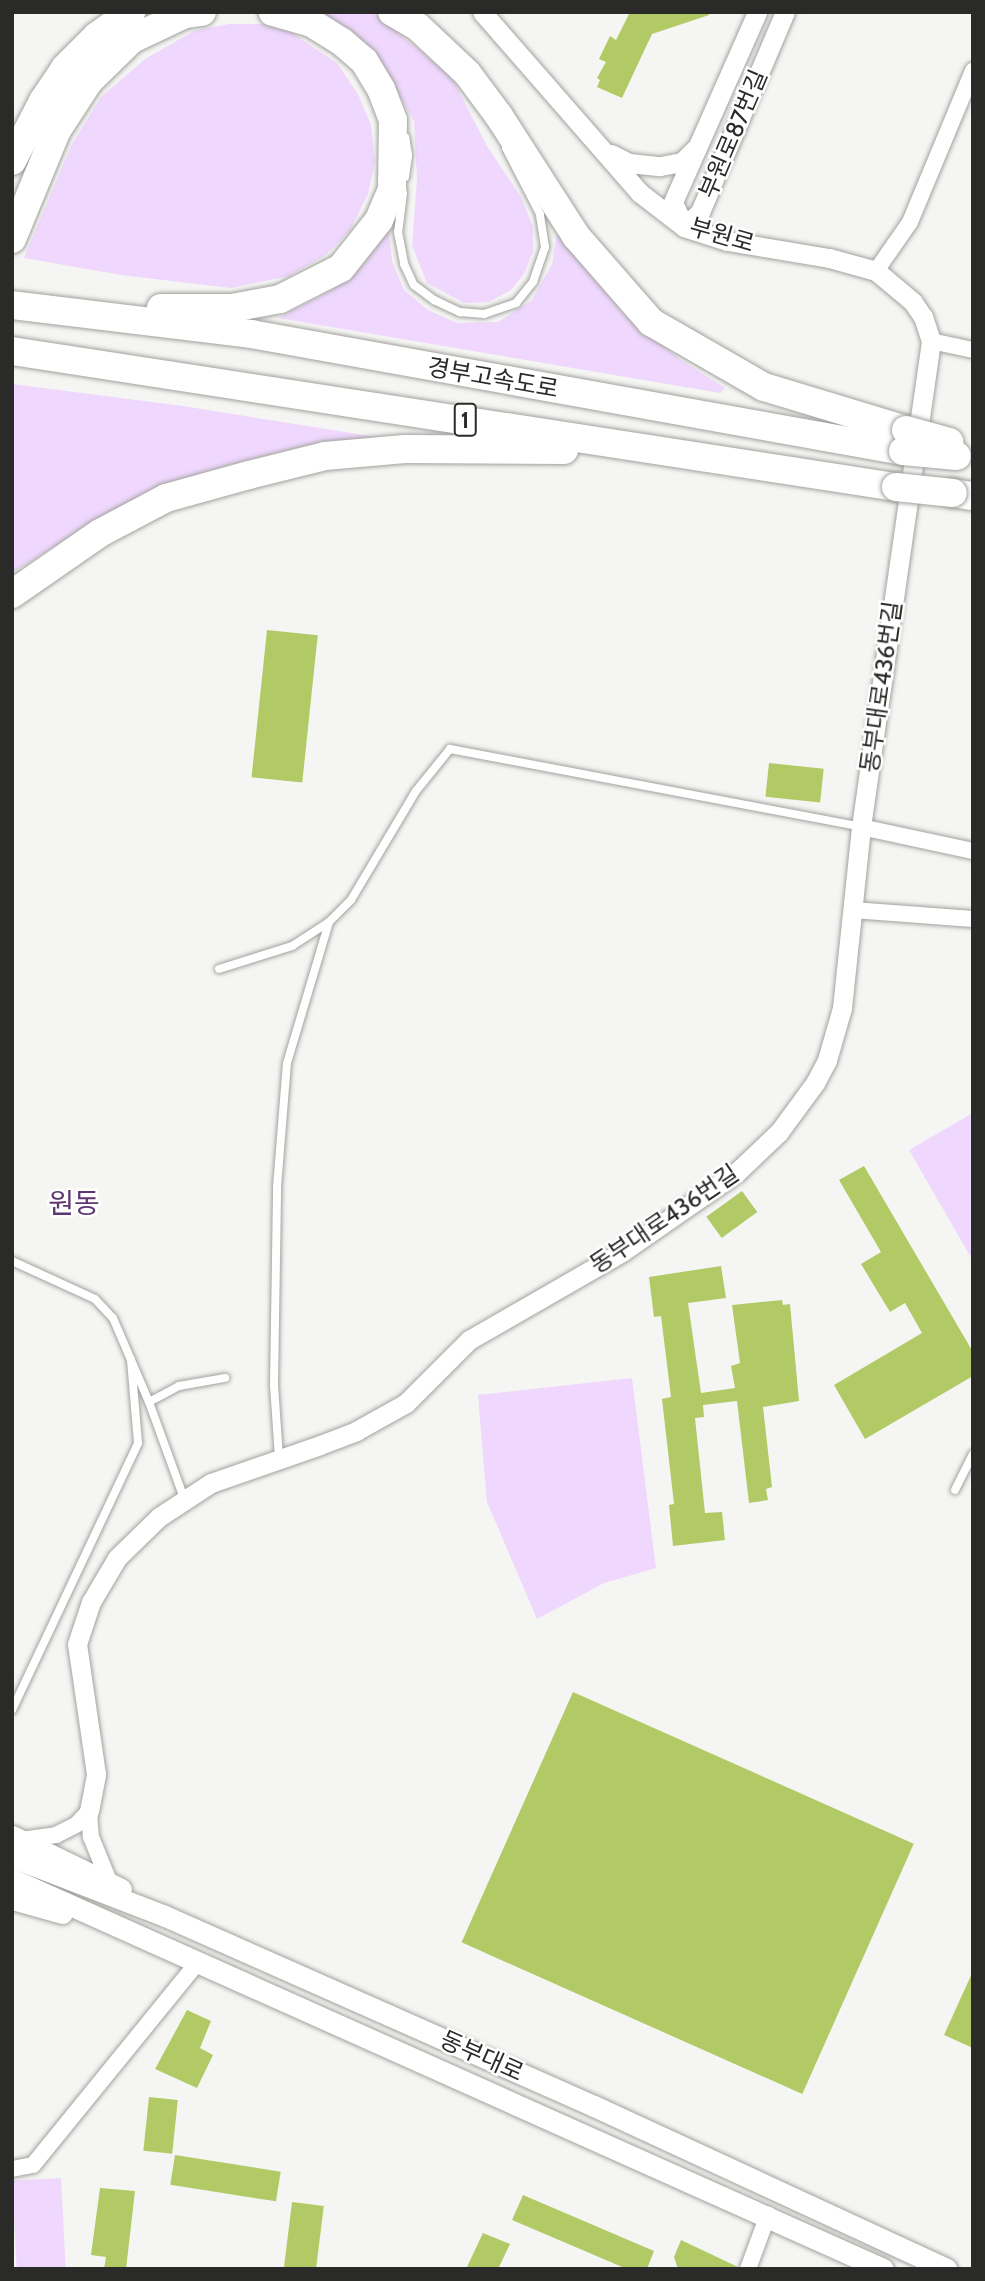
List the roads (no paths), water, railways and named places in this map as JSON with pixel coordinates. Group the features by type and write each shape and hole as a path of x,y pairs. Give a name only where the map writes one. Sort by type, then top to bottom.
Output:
{"highway":[{"path":"12,161 43,101 65,68 97,36 131,12"},
{"path":"12,239 57,130 89,80 132,39 185,14 202,12"},
{"path":"46,309 232,308 280,299 341,268 379,220 392,189 393,120 381,89 364,61 342,43 312,23 273,12"},
{"path":"392,12 418,27 467,73 499,117 576,236 651,322 764,387 905,441 965,452"},
{"name":"경부고속도로","path":"12,305 251,334 905,441"},
{"name":"경부고속도로","path":"23,352 657,451 963,495"},
{"path":"12,594 100,533 166,498 325,456 405,449 657,451"}],"main road":[{"path":"15,1844 109,1881 165,1916"},
{"name":"동부대로","path":"15,1844 165,1916 594,2106 946,2269"},
{"name":"동부대로","path":"12,1879 768,2215 883,2269"},
{"name":"동부대로","path":"12,1899 112,1925"}],"street":[{"name":"부원로","path":"482,12 640,193 684,227 727,241 828,258 876,271 913,302 923,317 931,341"},
{"name":"부원로87번길","path":"757,12 673,202 684,227 700,212 785,12"},
{"path":"876,271 910,222 973,71"},
{"path":"601,148 629,163 660,166 682,162 698,146"},
{"path":"931,341 973,350"},
{"name":"동부대로436번길","path":"109,1881 90,1838 89,1811 96,1774 78,1644 82,1620 117,1558 159,1517 184,1498 228,1475 279,1460 356,1431 406,1403 469,1340 682,1213 758,1152 798,1108 827,1060 842,1008 861,827 931,341"},
{"path":"861,827 973,851"},
{"path":"853,910 973,919"},
{"path":"15,1844 56,1835 76,1825 89,1811"},
{"path":"12,2169 33,2165 197,1962"},
{"path":"748,2269 768,2215"}],"lane":[{"path":"381,89 402,116 408,155 398,232 404,264 414,285 434,300 460,312 484,314 516,303 533,282 545,247 540,214 508,155 499,117"},
{"path":"219,969 292,946 329,922 351,900 416,791 450,749 861,827"},
{"path":"279,1460 274,1385 277,1187 287,1063 329,922"},
{"path":"12,1261 95,1299 113,1318 149,1402 184,1498"},
{"path":"12,1710 138,1443 131,1359"},
{"path":"149,1402 179,1386 225,1378"},
{"path":"955,1490 973,1454"}],"district":[{"name":"원동","path":"74,1203"}]}
